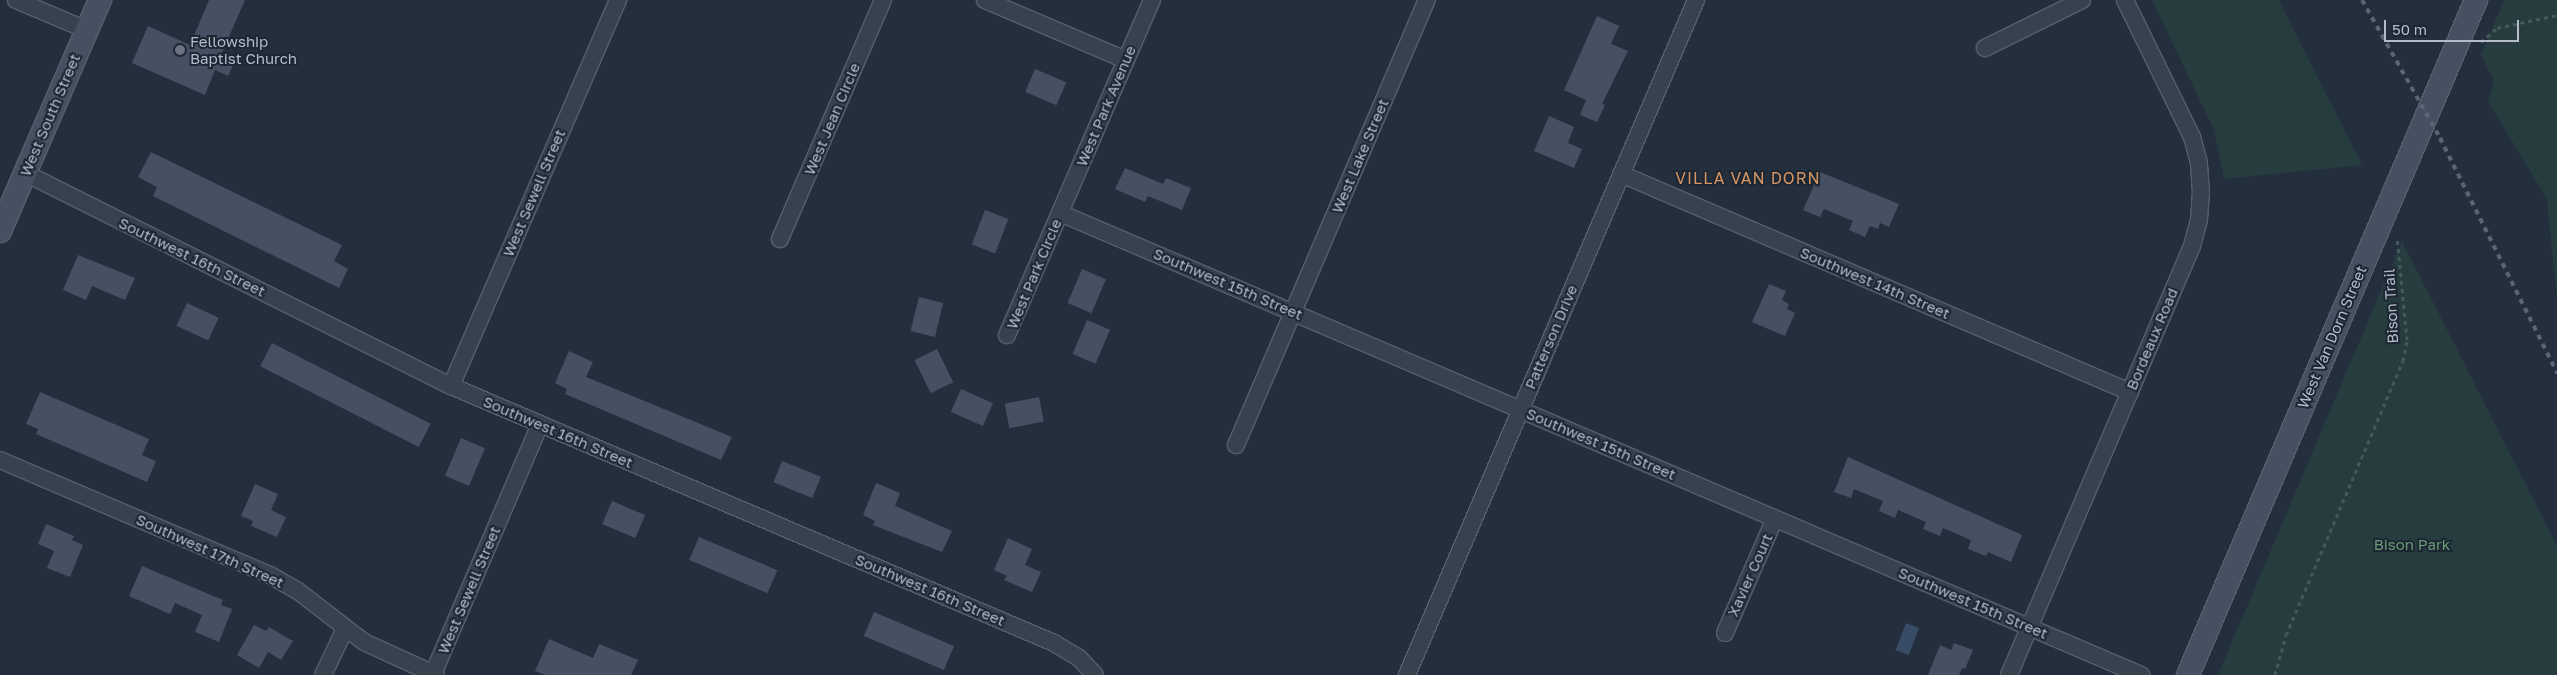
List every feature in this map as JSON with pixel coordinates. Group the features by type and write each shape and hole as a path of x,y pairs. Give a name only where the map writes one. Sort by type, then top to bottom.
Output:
{"main road":[{"name":"West South Street","path":"0,231 100,0"},
{"name":"West Van Dorn Street","path":"2188,675 2476,0"}],"street":[{"path":"16,0 87,30"},
{"name":"West Sewell Street","path":"451,386 618,0"},
{"name":"West Jean Circle","path":"780,239 883,0"},
{"path":"985,0 1126,60"},
{"name":"West Park Avenue","path":"1060,212 1152,0"},
{"name":"West Lake Street","path":"1236,445 1427,0"},
{"name":"Patterson Drive","path":"1407,675 1696,0"},
{"path":"1985,48 2082,0"},
{"name":"Bordeaux Road","path":"2009,675 2192,246 2201,192 2199,163 2192,137 2125,0"},
{"name":"Southwest 16th Street","path":"25,174 451,386 1054,643 1079,658 1095,675"},
{"name":"Southwest 14th Street","path":"1621,174 2130,392"},
{"name":"Southwest 15th Street","path":"1060,212 2141,675"},
{"name":"West Park Circle","path":"1007,335 1060,212"},
{"name":"West Sewell Street","path":"435,674 540,424"},
{"name":"Southwest 17th Street","path":"0,460 270,574 298,591 364,642 435,674"},
{"name":"Xavier Court","path":"1725,633 1775,518"},
{"path":"323,675 345,629"}],"path":[{"path":"2477,49 2497,28 2557,15"},
{"name":"Bison Trail","path":"2275,675 2286,635 2403,361 2407,340 2397,229"}],"green space":[{"path":"2152,0 2279,0 2362,165 2224,179 2214,130"},
{"path":"2504,0 2557,0 2557,300 2547,199 2488,101 2494,81 2481,55"},
{"name":"Bison Park","path":"2402,241 2557,546 2557,675 2218,675"}],"water":[{"path":"1906,623 1919,628 1909,655 1896,650"}],"building":[{"name":"Fellowship Baptist Church","path":"209,0 245,0 221,55 235,61 228,76 215,70 205,95 132,63 148,26 190,45"},
{"path":"1597,16 1619,26 1611,44 1628,51 1602,104 1605,105 1597,122 1580,115 1586,100 1564,90"},
{"path":"1035,69 1066,82 1057,105 1025,92"},
{"path":"1549,116 1574,127 1568,143 1582,149 1574,168 1534,151"},
{"path":"151,152 342,245 334,261 348,269 339,288 153,196 157,187 138,177"},
{"path":"1125,168 1163,184 1166,178 1191,188 1182,210 1148,196 1145,202 1115,189"},
{"path":"1820,172 1899,204 1889,227 1880,223 1878,229 1870,226 1865,237 1849,230 1853,221 1824,209 1820,217 1803,210"},
{"path":"985,210 1008,219 995,254 972,245"},
{"path":"78,255 135,278 125,300 92,286 86,300 63,290"},
{"path":"1082,269 1106,279 1091,313 1068,303"},
{"path":"1769,284 1786,291 1782,300 1789,304 1787,309 1795,313 1785,336 1752,322"},
{"path":"919,297 943,303 935,337 911,331"},
{"path":"187,303 219,318 208,340 176,326"},
{"path":"1087,320 1110,330 1096,364 1073,354"},
{"path":"272,343 431,424 419,447 260,366"},
{"path":"937,349 953,382 931,393 915,360"},
{"path":"569,351 593,362 586,377 732,437 721,460 565,394 567,389 555,383"},
{"path":"961,389 993,403 983,426 951,412"},
{"path":"40,392 149,439 142,455 156,461 147,482 36,434 38,429 26,424"},
{"path":"1039,397 1044,422 1009,428 1005,404"},
{"path":"461,438 485,448 469,486 445,476"},
{"path":"1848,457 2022,535 2011,562 1988,552 1986,556 1968,549 1971,540 1943,528 1940,536 1923,529 1926,522 1898,510 1895,518 1879,511 1883,501 1854,489 1851,498 1834,492"},
{"path":"782,461 821,477 812,498 773,482"},
{"path":"876,483 900,493 895,506 952,531 942,552 873,525 875,521 863,515"},
{"path":"255,484 278,494 271,510 286,517 277,537 251,526 253,521 241,516"},
{"path":"612,501 645,515 635,538 602,524"},
{"path":"46,524 74,536 72,540 83,545 70,577 47,568 54,551 38,544"},
{"path":"699,537 777,570 767,593 689,560"},
{"path":"1008,538 1032,549 1025,565 1041,572 1032,592 1004,580 1007,576 994,570"},
{"path":"142,566 223,600 221,605 232,609 219,642 195,632 202,615 175,603 170,614 129,596"},
{"path":"874,612 954,646 944,670 864,636"},
{"path":"254,625 266,631 269,627 293,641 281,660 268,652 259,668 237,655"},
{"path":"549,639 593,658 599,644 638,660 631,675 545,675 535,671"},
{"path":"1954,643 1973,650 1965,669 1962,668 1959,675 1928,675 1940,645 1951,650"}],"railway":[{"path":"2362,0 2440,138 2557,373"}],"place":[{"name":"Fellowship Baptist Church","path":"180,50"}],"district":[{"name":"VILLA VAN DORN","path":"1748,178"}]}
